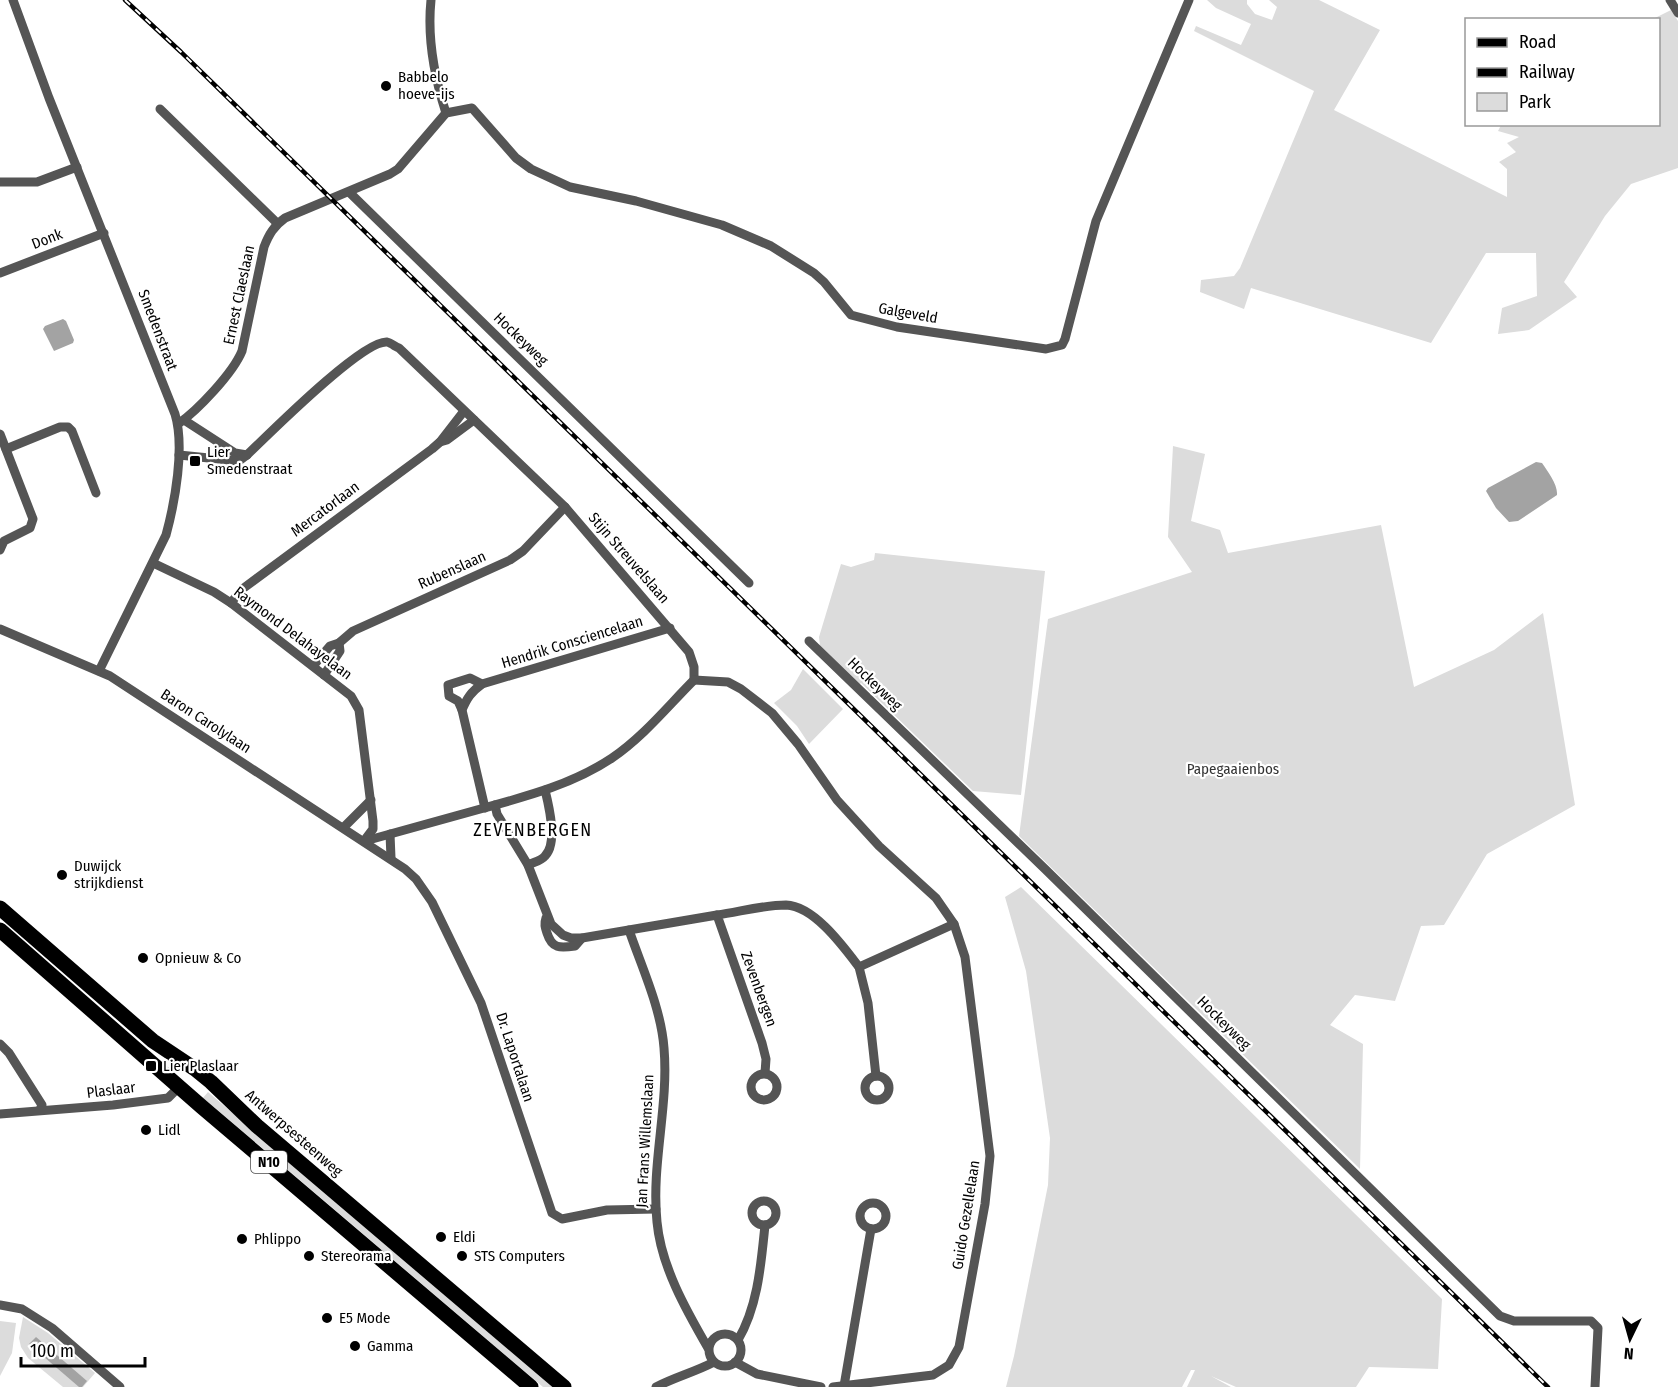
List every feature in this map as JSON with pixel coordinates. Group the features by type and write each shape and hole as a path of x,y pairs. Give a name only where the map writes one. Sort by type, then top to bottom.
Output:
{"main road":[{"name":"Antwerpsesteenweg","path":"0,908 153,1041 211,1082 265,1133 564,1387"},
{"name":"N10","path":"0,930 194,1100 531,1387"},
{"path":"45,969 45,962 49,957 57,958"},
{"path":"194,1100 191,1091 192,1083 199,1080 211,1082"}],"street":[{"name":"Smedenstraat","path":"14,0 49,98 181,422 171,519 166,535 99,671"},
{"path":"160,109 277,223 398,169 446,113 437,86 430,47 431,0"},
{"name":"Galgeveld","path":"446,113 472,108 523,164 570,187 636,201 722,225 771,246 814,273 851,315 897,327 1046,349 1056,348 1062,345 1065,339 1096,221 1189,0"},
{"path":"1670,0 1678,13"},
{"path":"0,182 38,182 77,167"},
{"name":"Hockeyweg","path":"349,192 750,583"},
{"name":"Ernest Claeslaan","path":"181,422 238,362 249,323 264,246 277,223"},
{"name":"Donk","path":"0,273 104,233"},
{"name":"Stijn Streuvelslaan","path":"247,456 303,401 336,373 377,344 387,342 399,348 565,507 689,652 694,667 694,680"},
{"name":"Mercatorlaan","path":"231,603 241,590 440,442 464,411"},
{"name":"Mercatorlaan","path":"440,442 447,440 474,420"},
{"path":"181,422 236,453 247,456"},
{"path":"6,449 60,427 68,427 72,431 96,493"},
{"path":"0,434 33,519 30,528 4,541 0,550"},
{"path":"179,455 239,461 247,456"},
{"name":"Rubenslaan","path":"313,666 330,646 339,643 353,631 510,560 523,551 565,507"},
{"name":"Raymond Delahayelaan","path":"153,562 214,592 231,603 351,696 359,710 373,829 364,841"},
{"name":"Hendrik Consciencelaan","path":"490,806 462,710 458,701 449,696 448,685 470,678 482,684 670,628"},
{"name":"Baron Carolylaan","path":"0,629 110,676 364,841"},
{"name":"Hockeyweg","path":"809,641 1045,869 1500,1316 1514,1321 1591,1321 1595,1324 1598,1328 1595,1387"},
{"path":"324,675 340,651 339,643"},
{"path":"364,841 545,790 578,777 612,758 655,722 694,680 728,682 772,713 798,744 837,800 879,846 936,898 954,924 859,967"},
{"path":"462,710 467,697 482,684"},
{"path":"528,865 542,859 551,845 545,790"},
{"path":"344,827 370,800"},
{"path":"490,806 528,865 546,916 555,930 571,938 774,906 799,907 815,917 859,967 868,1003 876,1076"},
{"path":"390,834 391,858"},
{"name":"Dr. Laportalaan","path":"364,841 391,858 416,879 426,892 481,1003 552,1213 562,1219 607,1210 656,1209"},
{"name":"Zevenbergen","path":"717,915 762,1043 765,1073"},
{"path":"546,916 544,923 546,932 555,947 575,946 582,938"},
{"name":"Guido Gezellelaan","path":"834,1387 933,1376 949,1365 959,1347 985,1204 990,1156 965,957 954,924"},
{"name":"Jan Frans Willemslaan","path":"629,930 660,1023 664,1048 656,1209 659,1239 665,1261 694,1325 708,1348"},
{"path":"0,1044 9,1053 42,1105 40,1110"},
{"name":"Plaslaar","path":"0,1114 168,1098 180,1086"},
{"path":"738,1340 747,1324 759,1275 765,1225"},
{"path":"844,1386 871,1229"},
{"path":"0,1305 22,1309 52,1328 120,1387"},
{"path":"727,1333 738,1340 741,1350 735,1362 725,1366 714,1362 709,1356 708,1348 711,1340 718,1334 727,1333"},
{"path":"656,1387 674,1378 698,1371 714,1362"},
{"path":"735,1362 757,1374 822,1387"}],"green space":[{"path":"1207,0 1247,0 1247,4 1255,14 1272,20 1277,7 1269,0 1319,0 1380,30 1334,110 1507,197 1507,169 1499,162 1516,152 1507,143 1519,137 1498,131 1500,126 1660,126 1660,18 1655,18 1671,10 1678,21 1678,168 1631,184 1605,216 1564,282 1577,297 1529,330 1498,334 1502,308 1537,296 1536,253 1486,253 1431,343 1251,288 1244,309 1200,292 1201,280 1234,276 1240,268 1314,91 1194,31 1196,26 1241,45 1251,24 1216,8"},
{"name":"Papegaaienbos","path":"1173,446 1205,454 1191,521 1220,530 1228,553 1381,525 1414,687 1494,650 1543,613 1575,805 1487,854 1444,925 1421,926 1395,1001 1355,995 1330,1025 1363,1044 1360,1169 1019,836 1048,619 1192,572 1168,537"},
{"path":"875,553 1045,571 1021,795 973,791 820,646 819,637 841,564 851,567 874,560"},
{"path":"803,669 843,709 809,744 797,726 774,703 791,690"},
{"path":"1021,887 1442,1299 1438,1369 1369,1367 1356,1387 1236,1387 1211,1376 1231,1387 1187,1387 1195,1370 1191,1370 1182,1387 1006,1387 1048,1185 1050,1138 1026,971 1005,897"},
{"path":"208,1092 554,1387 543,1387 202,1099"},
{"path":"23,1317 48,1333 95,1373 83,1387 63,1387 28,1358 21,1347 19,1338"},
{"path":"0,1321 16,1323 12,1353 0,1376"}],"shaded area":[{"path":"63,319 74,340 73,343 54,351 43,329"},
{"path":"1536,462 1542,463 1550,474 1557,495 1518,521 1509,522 1496,508 1486,491"},
{"path":"36,1337 87,1381 82,1387 79,1387 29,1344"}],"railway":[{"path":"125,0 181,52 1548,1387"}],"place":[{"name":"Babbelo hoeve-ijs","path":"386,86"},
{"name":"Lier Smedenstraat","path":"195,461"},
{"name":"Duwijck strijkdienst","path":"62,875"},
{"name":"Opnieuw & Co","path":"143,958"},
{"name":"Lier Plaslaar","path":"151,1066"},
{"name":"Lidl","path":"146,1130"},
{"name":"Eldi","path":"441,1237"},
{"name":"Phlippo","path":"242,1239"},
{"name":"Stereorama","path":"309,1256"},
{"name":"STS Computers","path":"462,1256"},
{"name":"E5 Mode","path":"327,1318"},
{"name":"Gamma","path":"355,1346"}],"district":[{"name":"ZEVENBERGEN","path":"533,830"}]}
